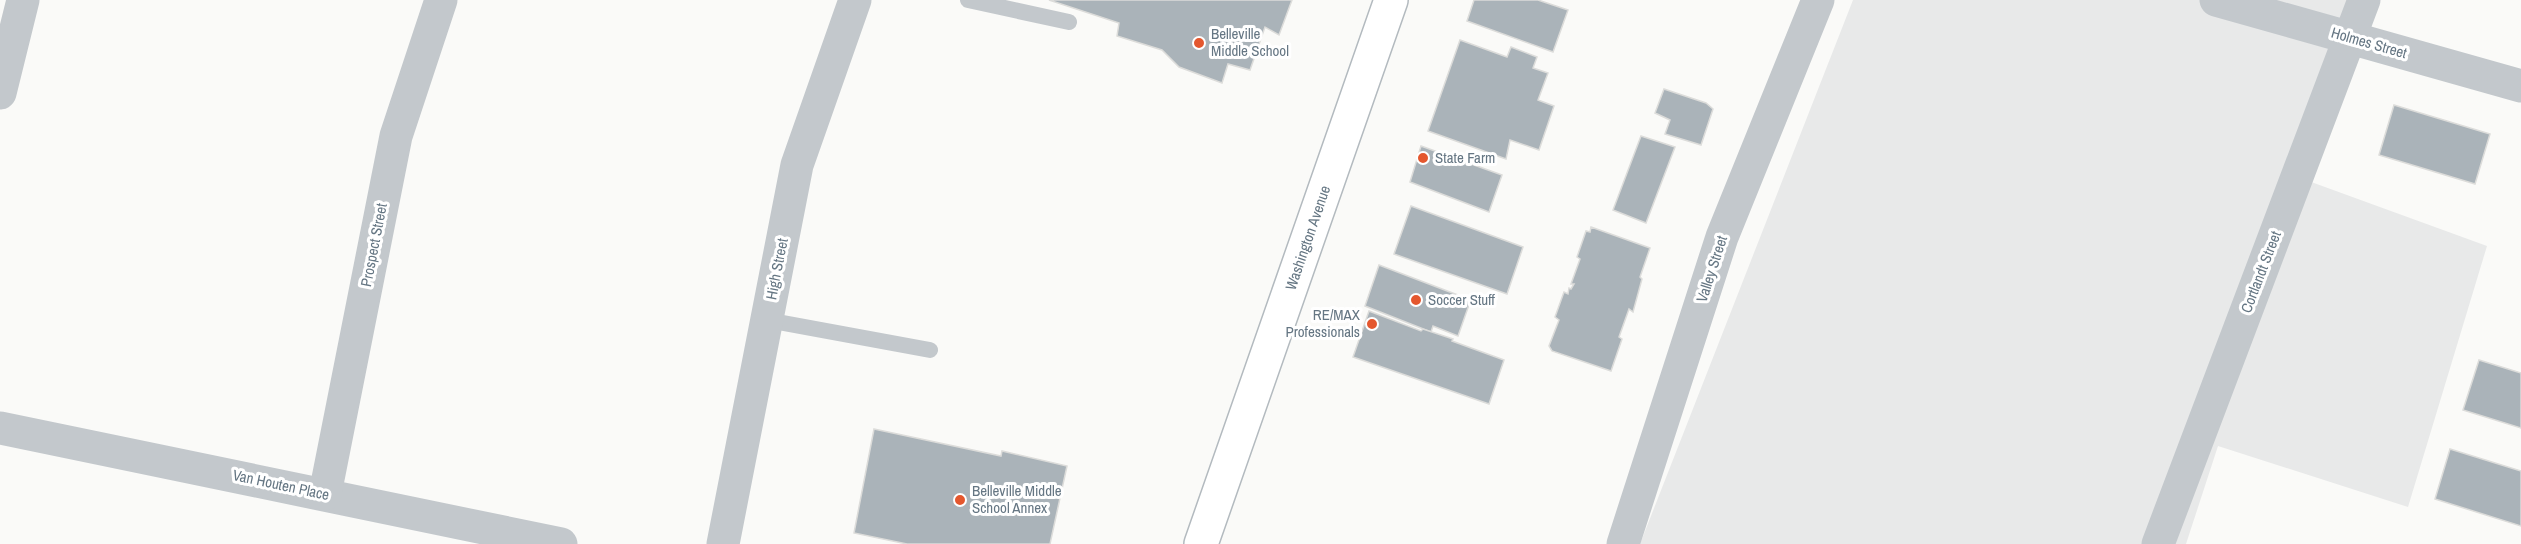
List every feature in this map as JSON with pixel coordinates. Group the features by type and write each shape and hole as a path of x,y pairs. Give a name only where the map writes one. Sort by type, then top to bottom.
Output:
{"main road":[{"name":"Washington Avenue","path":"1201,544 1391,0"}],"street":[{"path":"0,93 23,0"},
{"name":"Prospect Street","path":"325,494 396,136 441,0"},
{"name":"High Street","path":"723,544 797,165 855,0"},
{"name":"Valley Street","path":"1623,544 1722,237 1818,0"},
{"name":"Holmes Street","path":"2216,0 2521,86"},
{"name":"Cortlandt Street","path":"2158,544 2364,0"},
{"name":"Van Houten Place","path":"0,428 561,544"}],"lane":[{"path":"968,0 1069,22"},
{"path":"767,320 930,350"}],"shaded area":[{"path":"1853,0 2370,0 2303,179 2487,246 2408,507 2218,446 2186,544 1640,544"}],"building":[{"name":"Belleville Middle School","path":"1049,0 1292,0 1279,35 1265,27 1250,70 1228,64 1222,83 1179,67 1162,50 1117,36 1119,23"},
{"path":"1474,0 1538,0 1568,10 1553,52 1467,21"},
{"path":"1460,40 1507,57 1511,47 1537,57 1533,68 1548,73 1538,100 1554,106 1539,150 1510,140 1506,159 1428,131"},
{"path":"1664,89 1706,103 1713,109 1701,145 1665,134 1670,120 1655,113"},
{"path":"2394,105 2490,134 2475,184 2379,155"},
{"path":"1641,136 1675,147 1646,223 1613,210"},
{"path":"1421,146 1502,175 1489,212 1410,182"},
{"path":"1411,206 1523,247 1507,294 1394,254"},
{"path":"1591,227 1650,248 1640,277 1642,279 1633,312 1629,309 1611,371 1552,351 1549,346 1559,320 1555,317 1564,292 1568,294 1569,288 1571,289 1574,284 1571,284 1580,259 1577,257 1586,231 1590,232"},
{"name":"Soccer Stuff","path":"1379,265 1463,297 1462,299 1470,302 1458,336 1433,326 1431,332 1365,306"},
{"path":"1369,311 1421,331 1423,329 1453,339 1452,341 1504,360 1489,404 1353,357"},
{"path":"2479,360 2521,373 2521,428 2463,410"},
{"name":"Belleville Middle School Annex","path":"874,429 1001,456 1002,451 1067,466 1050,544 907,544 854,533"},
{"path":"2450,449 2521,471 2521,526 2435,499"}],"place":[{"name":"Belleville Middle School","path":"1199,43"},
{"name":"State Farm","path":"1423,158"},
{"name":"Soccer Stuff","path":"1416,300"},
{"name":"RE/MAX Professionals","path":"1372,324"},
{"name":"Belleville Middle School Annex","path":"960,500"}]}
